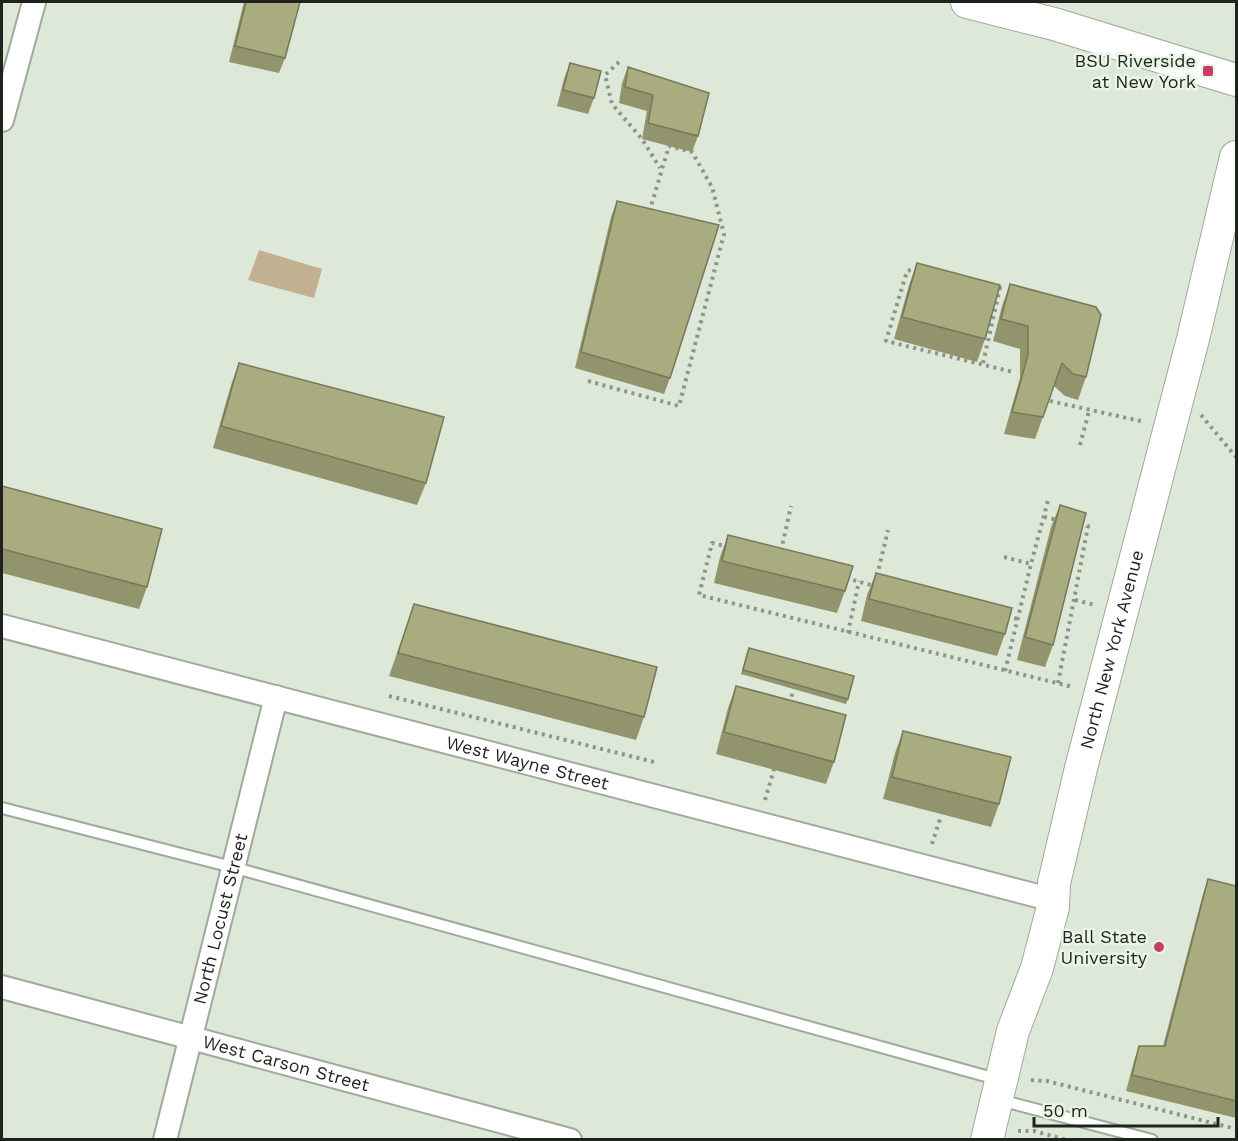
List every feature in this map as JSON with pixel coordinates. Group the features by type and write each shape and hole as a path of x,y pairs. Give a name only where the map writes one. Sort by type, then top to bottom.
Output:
{"street":[{"path":"2,120 34,2"},
{"path":"967,2 1054,24 1236,80"},
{"name":"North New York Avenue","path":"1001,1135 999,1090 1013,1030 1037,968 1081,768 1193,339 1236,157"},
{"name":"West Wayne Street","path":"2,626 1053,900"},
{"name":"North Locust Street","path":"165,1140 276,697"},
{"name":"West Carson Street","path":"2,987 570,1140"}],"lane":[{"path":"2,808 232,867 999,1090 1152,1140"}],"path":[{"path":"596,75 605,75 619,62"},
{"path":"605,75 612,104 642,139 660,168"},
{"path":"588,381 680,406 724,234 712,187 692,152 669,146 660,168 648,214"},
{"path":"921,267 907,271 886,341 1013,372"},
{"path":"988,285 1010,293"},
{"path":"983,363 1000,288"},
{"path":"1050,401 1149,423"},
{"path":"1195,407 1236,457"},
{"path":"1080,445 1089,411"},
{"path":"1005,671 1049,496"},
{"path":"778,561 791,506"},
{"path":"1044,517 1066,521"},
{"path":"734,549 712,543 699,595 1058,683 1088,526 1077,524"},
{"path":"874,586 888,530"},
{"path":"1004,557 1031,564"},
{"path":"836,575 885,588"},
{"path":"848,633 859,581"},
{"path":"996,614 1018,618"},
{"path":"788,712 793,690"},
{"path":"389,696 658,763"},
{"path":"759,824 774,769"},
{"path":"926,867 941,816"},
{"path":"1031,1080 1047,1081 1236,1129"},
{"path":"1001,1135 1034,1131 1067,1140"}],"shaded area":[{"path":"259,250 322,269 314,298 248,280"}],"building":[{"path":"246,2 300,2 285,58 235,46"},
{"path":"570,63 601,71 594,98 563,90"},
{"path":"628,67 709,93 698,136 648,123 653,95 625,87"},
{"path":"617,201 719,225 670,378 581,352"},
{"path":"917,263 1000,285 985,339 902,317"},
{"path":"1010,284 1096,307 1101,315 1086,377 1073,374 1062,363 1043,417 1012,412 1028,355 1028,326 1001,319"},
{"path":"239,363 444,417 426,483 221,426"},
{"path":"2,486 162,529 147,587 2,549"},
{"path":"1060,505 1086,513 1053,645 1025,637"},
{"path":"728,535 853,566 845,591 722,561"},
{"path":"876,573 1012,608 1005,634 869,599"},
{"path":"414,604 657,667 644,717 398,653"},
{"path":"749,648 854,676 848,699 743,670"},
{"path":"736,686 846,715 834,762 724,732"},
{"path":"903,731 1011,757 999,804 892,777"},
{"path":"1208,879 1236,886 1236,1101 1132,1075 1139,1046 1165,1046"}],"place":[{"name":"BSU Riverside at New York","path":"1208,71"},
{"name":"Ball State University","path":"1159,947"}]}
